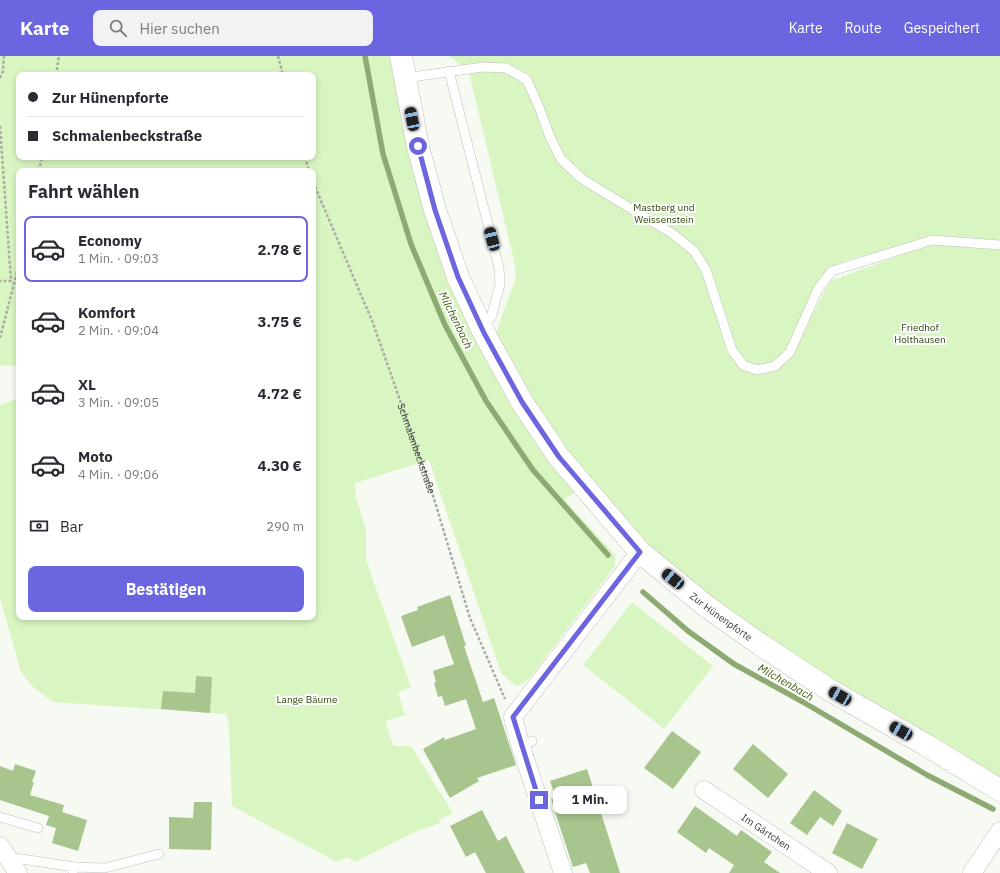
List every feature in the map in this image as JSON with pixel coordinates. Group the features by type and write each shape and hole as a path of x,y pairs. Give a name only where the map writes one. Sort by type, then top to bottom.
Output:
{"main road":[{"name":"Zur Hünenpforte","path":"401,56 418,146 435,210 458,277 485,322 522,402 559,457 640,552 706,606 760,645 828,689 926,745 1000,790"}],"street":[{"path":"563,873 527,744 513,717 640,552"},
{"name":"Im Gärtchen","path":"704,790 828,873"},
{"path":"972,873 1000,831"},
{"path":"4,852 18,873"}],"lane":[{"path":"404,78 483,67 506,68 527,80 540,107 550,137 561,159 582,179 673,234 694,251 706,270 732,350 743,365 757,370 775,366 790,352 818,289 832,271 932,240 1000,245"},
{"path":"449,71 499,268 500,284 485,322"},
{"path":"0,817 38,828"},
{"path":"4,852 74,870 105,868 159,854"}],"path":[{"path":"0,78 3,71 4,56"},
{"path":"56,72 59,56"},
{"path":"278,56 282,72"},
{"path":"0,126 11,280 0,281"},
{"name":"Schmalenbeckstraße","path":"316,189 373,323 431,490 470,618 513,717"},
{"path":"0,338 16,276"}],"green space":[{"path":"0,56 394,56 491,346 516,278 514,261 469,73 451,57 447,56 1000,56 1000,241 932,238 847,260 827,270 806,327 830,281 933,243 1000,248 1000,790 672,579 584,487 564,499 615,555 615,566 529,679 522,684 515,686 501,673 429,460 355,483 356,498 366,529 366,560 411,687 398,692 405,715 386,721 391,740 394,746 411,746 453,813 439,820 440,823 415,832 355,862 348,857 337,862 232,806 229,724 226,714 53,702 34,688 21,672 0,598 0,405 16,399 16,620 316,620 316,168 16,168 16,365 0,366"},
{"path":"632,602 713,666 664,729 583,665"}],"building":[{"path":"450,595 466,646 464,646 483,702 494,698 516,765 477,778 479,781 450,798 423,749 444,737 445,740 476,729 466,699 445,706 442,696 438,697 434,683 436,682 433,671 454,664 444,635 412,647 401,616 418,610 417,607"},
{"path":"196,676 212,677 210,713 161,709 163,691 195,693"},
{"path":"672,731 701,752 673,789 644,768"},
{"path":"753,744 788,774 768,798 733,769"},
{"path":"15,764 36,771 32,782 34,782 30,795 64,805 62,812 87,820 78,851 52,843 56,828 46,825 49,816 0,800 0,766 13,771"},
{"path":"587,769 620,873 590,873 586,863 573,867 555,812 551,799 556,798 550,781"},
{"path":"814,790 842,811 833,826 820,817 807,835 790,823"},
{"path":"194,802 212,802 211,850 169,849 169,817 193,818"},
{"path":"695,806 737,836 741,830 772,852 764,862 780,873 729,873 734,865 709,848 706,853 677,832"},
{"path":"482,810 498,841 506,836 525,873 486,873 475,852 466,857 450,826"},
{"path":"847,823 878,839 862,869 832,853"}],"waterway":[{"name":"Milchenbach","path":"365,56 383,154 411,244 445,325 486,401 533,470 608,555"},
{"name":"Milchenbach","path":"643,592 688,631 734,664 803,702 927,775 993,809"}],"route":[{"path":"418,146 435,210 458,277 484,333 522,402 559,457 640,552 513,717 521,747 539,800"}],"park label":[{"name":"Mastberg und Weissenstein","path":"664,212"},
{"name":"Friedhof Holthausen","path":"920,332"},
{"name":"Lange Bäume","path":"307,699"}]}
